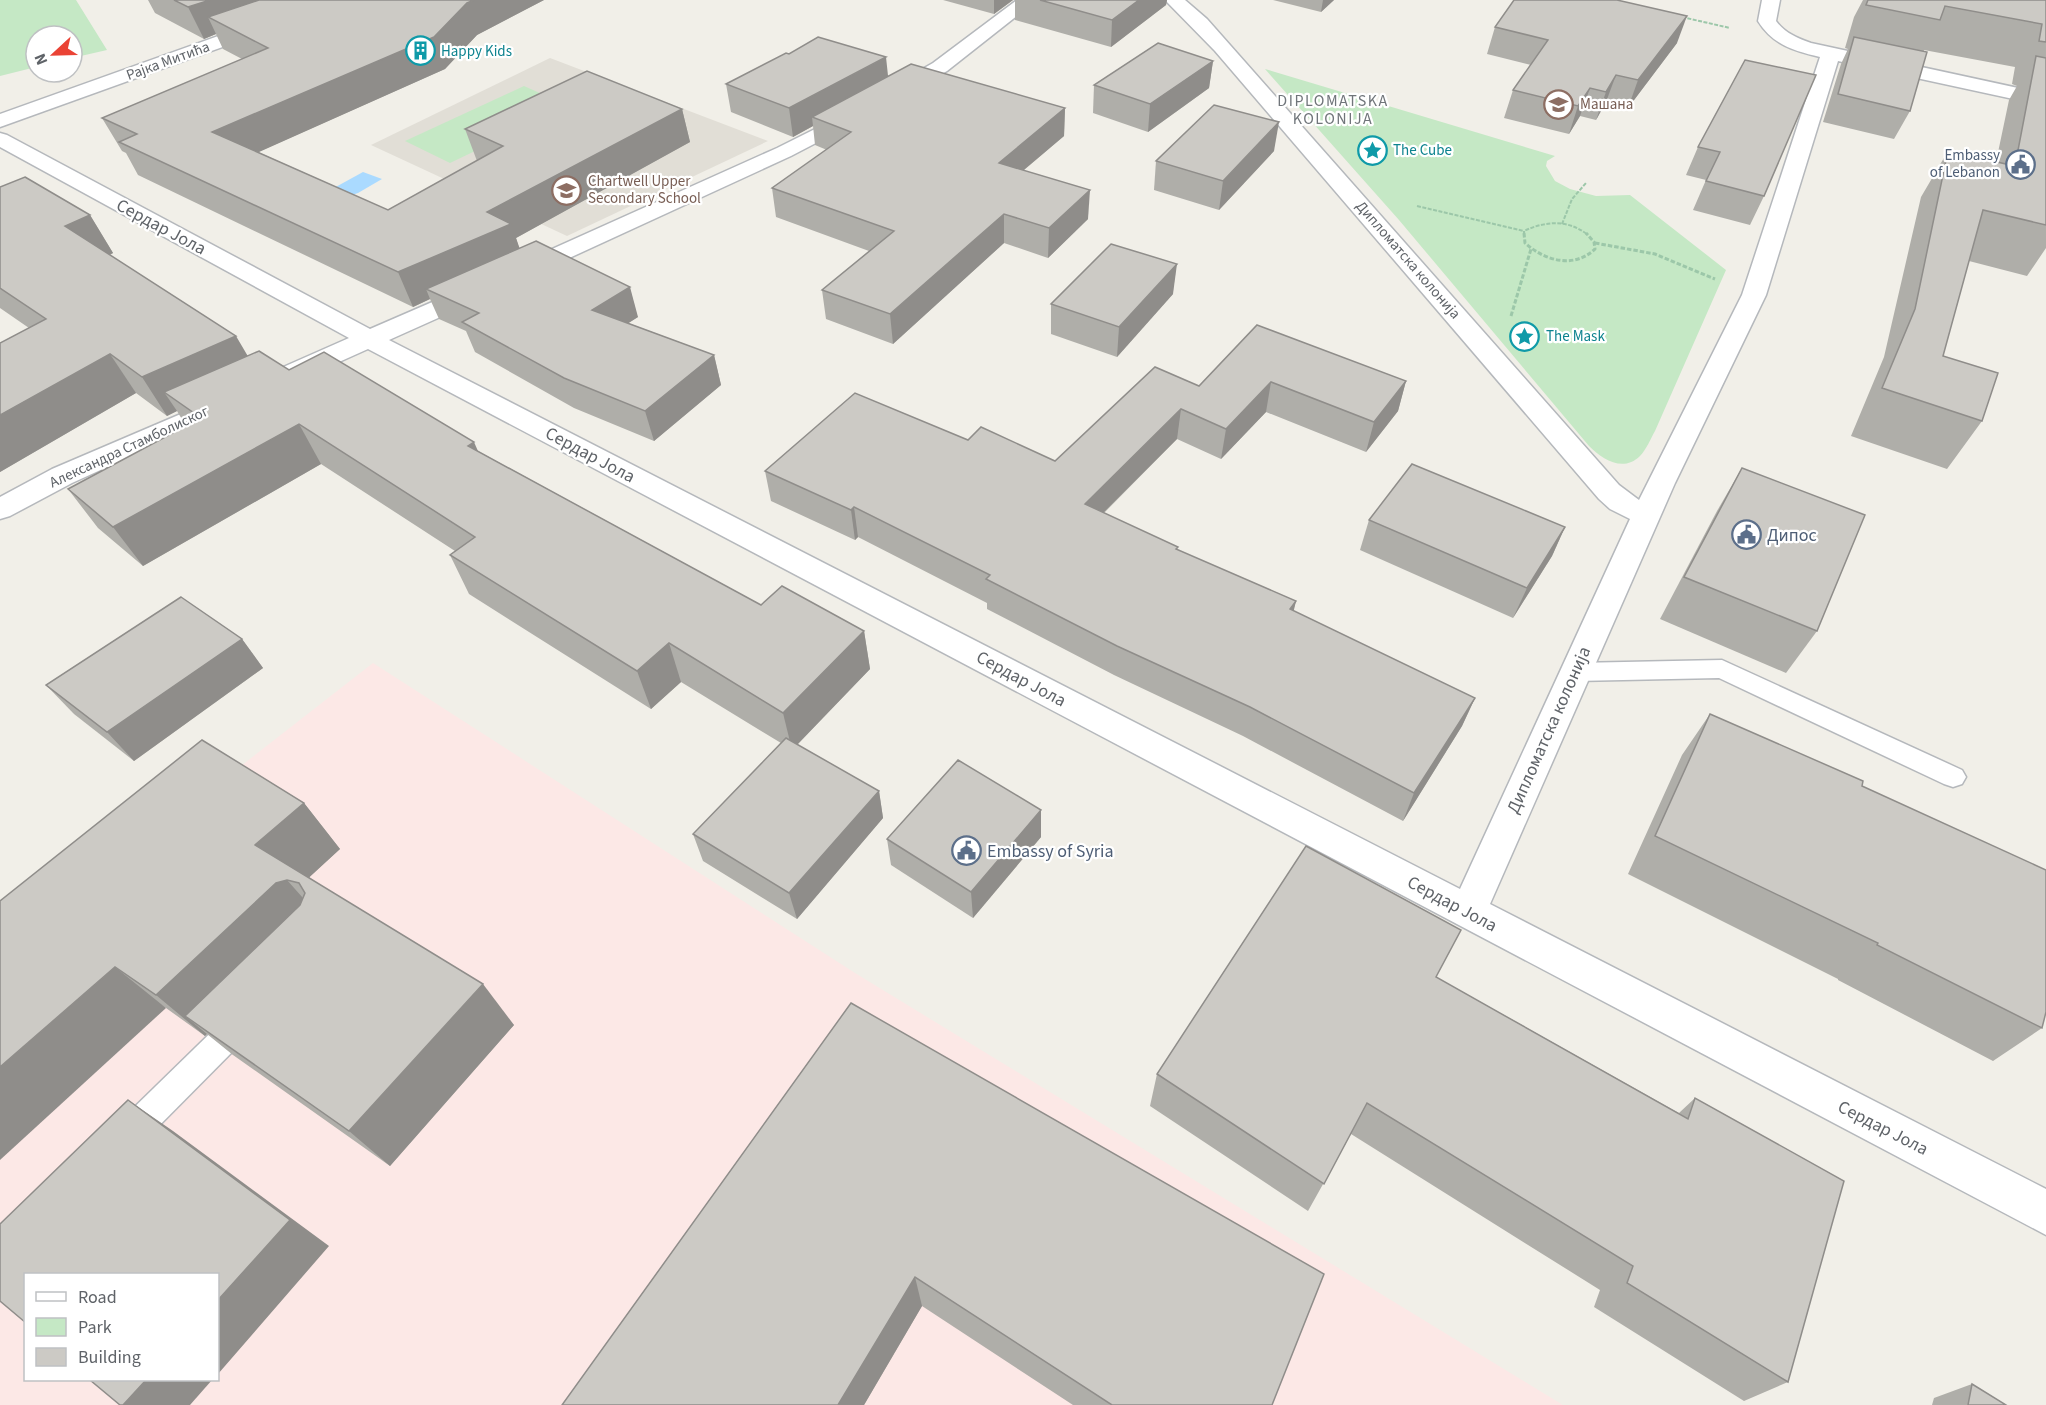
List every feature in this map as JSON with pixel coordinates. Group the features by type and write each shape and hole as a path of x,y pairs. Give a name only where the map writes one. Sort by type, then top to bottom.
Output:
{"street":[{"name":"Рајка Митића","path":"0,121 336,0"},
{"path":"274,382 784,152 940,67 1028,0"},
{"name":"Дипломатска колонија","path":"1174,0 1200,23 1609,492 1625,506 1646,515"},
{"path":"1772,0 1767,21 1772,31 1784,38 1831,54 2046,100"},
{"name":"Дипломатска колонија","path":"1468,912 1646,515 1754,295 1831,54"},
{"name":"Сердар Јола","path":"0,140 369,339 2046,1213"},
{"name":"Александра Стамболиског","path":"0,510 62,476 242,396"}],"lane":[{"path":"1575,672 1722,669 1953,777"},
{"path":"110,1154 260,1004"}],"path":[{"path":"1679,17 1784,38"},
{"path":"1562,224 1572,199 1586,183"},
{"path":"1344,186 1389,200 1476,218 1524,231 1539,224 1562,224 1583,231 1595,243 1655,254 1754,295"},
{"path":"1524,231 1525,243 1531,249 1550,259 1574,261 1592,255 1595,243"},
{"path":"1497,365 1531,249"}],"shaded area":[{"name":"Chartwell Upper Secondary School","path":"550,58 768,141 567,236 371,145"},
{"path":"373,663 855,973 1563,1405 0,1405 0,954"}],"green space":[{"path":"0,0 76,0 107,50 84,55 84,24 24,24 24,70 0,76"},
{"path":"1265,69 1555,156 1547,161 1546,166 1555,181 1570,189 1596,196 1630,195 1726,270 1655,431 1640,456 1633,461 1620,464 1606,459 1589,446 1399,220"},
{"path":"524,86 569,106 450,163 405,141"}],"water":[{"path":"363,172 382,179 358,193 331,202 323,194"}],"building":[{"path":"174,0 210,0 188,7"},
{"path":"259,0 474,0 467,3 434,37 212,132 388,210 503,146 465,129 587,71 682,109 487,212 511,224 398,272 119,142 137,134 102,118 268,48 208,17"},
{"path":"1040,0 1139,0 1112,20"},
{"path":"1514,0 1617,0 1687,16 1638,80 1616,75 1606,92 1590,88 1578,106 1513,90 1548,40 1495,27"},
{"path":"1868,0 2046,0 2046,42 2039,41 2042,24 1945,6 1940,20 1866,5"},
{"path":"818,37 886,57 789,108 726,84 786,53 789,54"},
{"path":"1854,37 1927,52 1910,111 1838,94"},
{"path":"1158,43 1213,61 1150,104 1094,85"},
{"path":"2036,56 2046,58 2046,225 1983,210 1943,356 1998,373 1982,421 1882,388 1915,309 1948,151 2015,166"},
{"path":"1745,60 1816,75 1764,196 1706,181 1720,152 1698,147"},
{"path":"911,64 1065,108 999,163 1090,190 1049,228 1004,214 890,314 822,290 894,231 772,188 851,132 812,117"},
{"path":"1214,105 1279,122 1223,181 1156,161"},
{"path":"25,177 90,215 65,226 236,336 142,377 110,354 0,415 0,343 46,319 0,288 0,187"},
{"path":"536,241 630,287 592,310 714,355 645,411 564,378 462,322 479,313 426,289"},
{"path":"1111,244 1177,264 1119,327 1051,304"},
{"path":"1257,325 1406,381 1374,422 1271,382 1226,429 1181,409 1085,504 1178,547 1176,549 1296,601 1290,609 1475,698 1414,793 1250,707 1117,646 986,579 990,575 854,507 851,510 765,471 855,393 968,440 981,427 1055,461 1155,367 1199,386"},
{"path":"259,351 289,370 324,352 474,442 468,446 761,605 782,586 864,631 783,713 669,643 637,671 450,555 475,537 299,424 113,527 68,489 201,418 164,392"},
{"path":"1412,464 1565,527 1527,588 1369,520"},
{"path":"1742,468 1865,515 1817,631 1684,577"},
{"path":"181,597 242,639 107,732 46,685"},
{"path":"1710,714 1863,781 1862,786 2046,870 2046,1012 2042,1028 1877,945 1878,943 1655,836"},
{"path":"786,738 879,791 789,893 693,834"},
{"path":"202,740 304,803 255,845 483,984 349,1131 185,1016 300,905 305,893 299,883 287,880 276,883 156,995 115,967 0,1067 0,901"},
{"name":"Embassy of Syria","path":"958,760 1041,810 971,892 887,839"},
{"path":"1306,846 1461,930 1436,977 1688,1119 1695,1098 1844,1181 1788,1382 1627,1283 1633,1266 1367,1103 1324,1184 1157,1074"},
{"path":"851,1003 1324,1274 1272,1405 1112,1405 915,1277 838,1405 562,1405"},
{"path":"128,1100 290,1220 219,1299 219,1273 24,1273 24,1321 0,1301 0,1224"},
{"path":"91,1381 145,1381 123,1405 120,1405"},
{"path":"1972,1384 2006,1405 1968,1405"}],"place":[{"name":"Happy Kids","path":"420,51"},
{"name":"Машана","path":"1559,104"},
{"name":"The Cube","path":"1372,150"},
{"name":"Embassy of Lebanon","path":"2021,164"},
{"name":"Chartwell Upper Secondary School","path":"567,190"},
{"name":"The Mask","path":"1525,336"},
{"name":"Дипос","path":"1746,535"},
{"name":"Embassy of Syria","path":"966,851"}],"district":[{"name":"DIPLOMATSKA KOLONIJA","path":"1333,110"}]}
